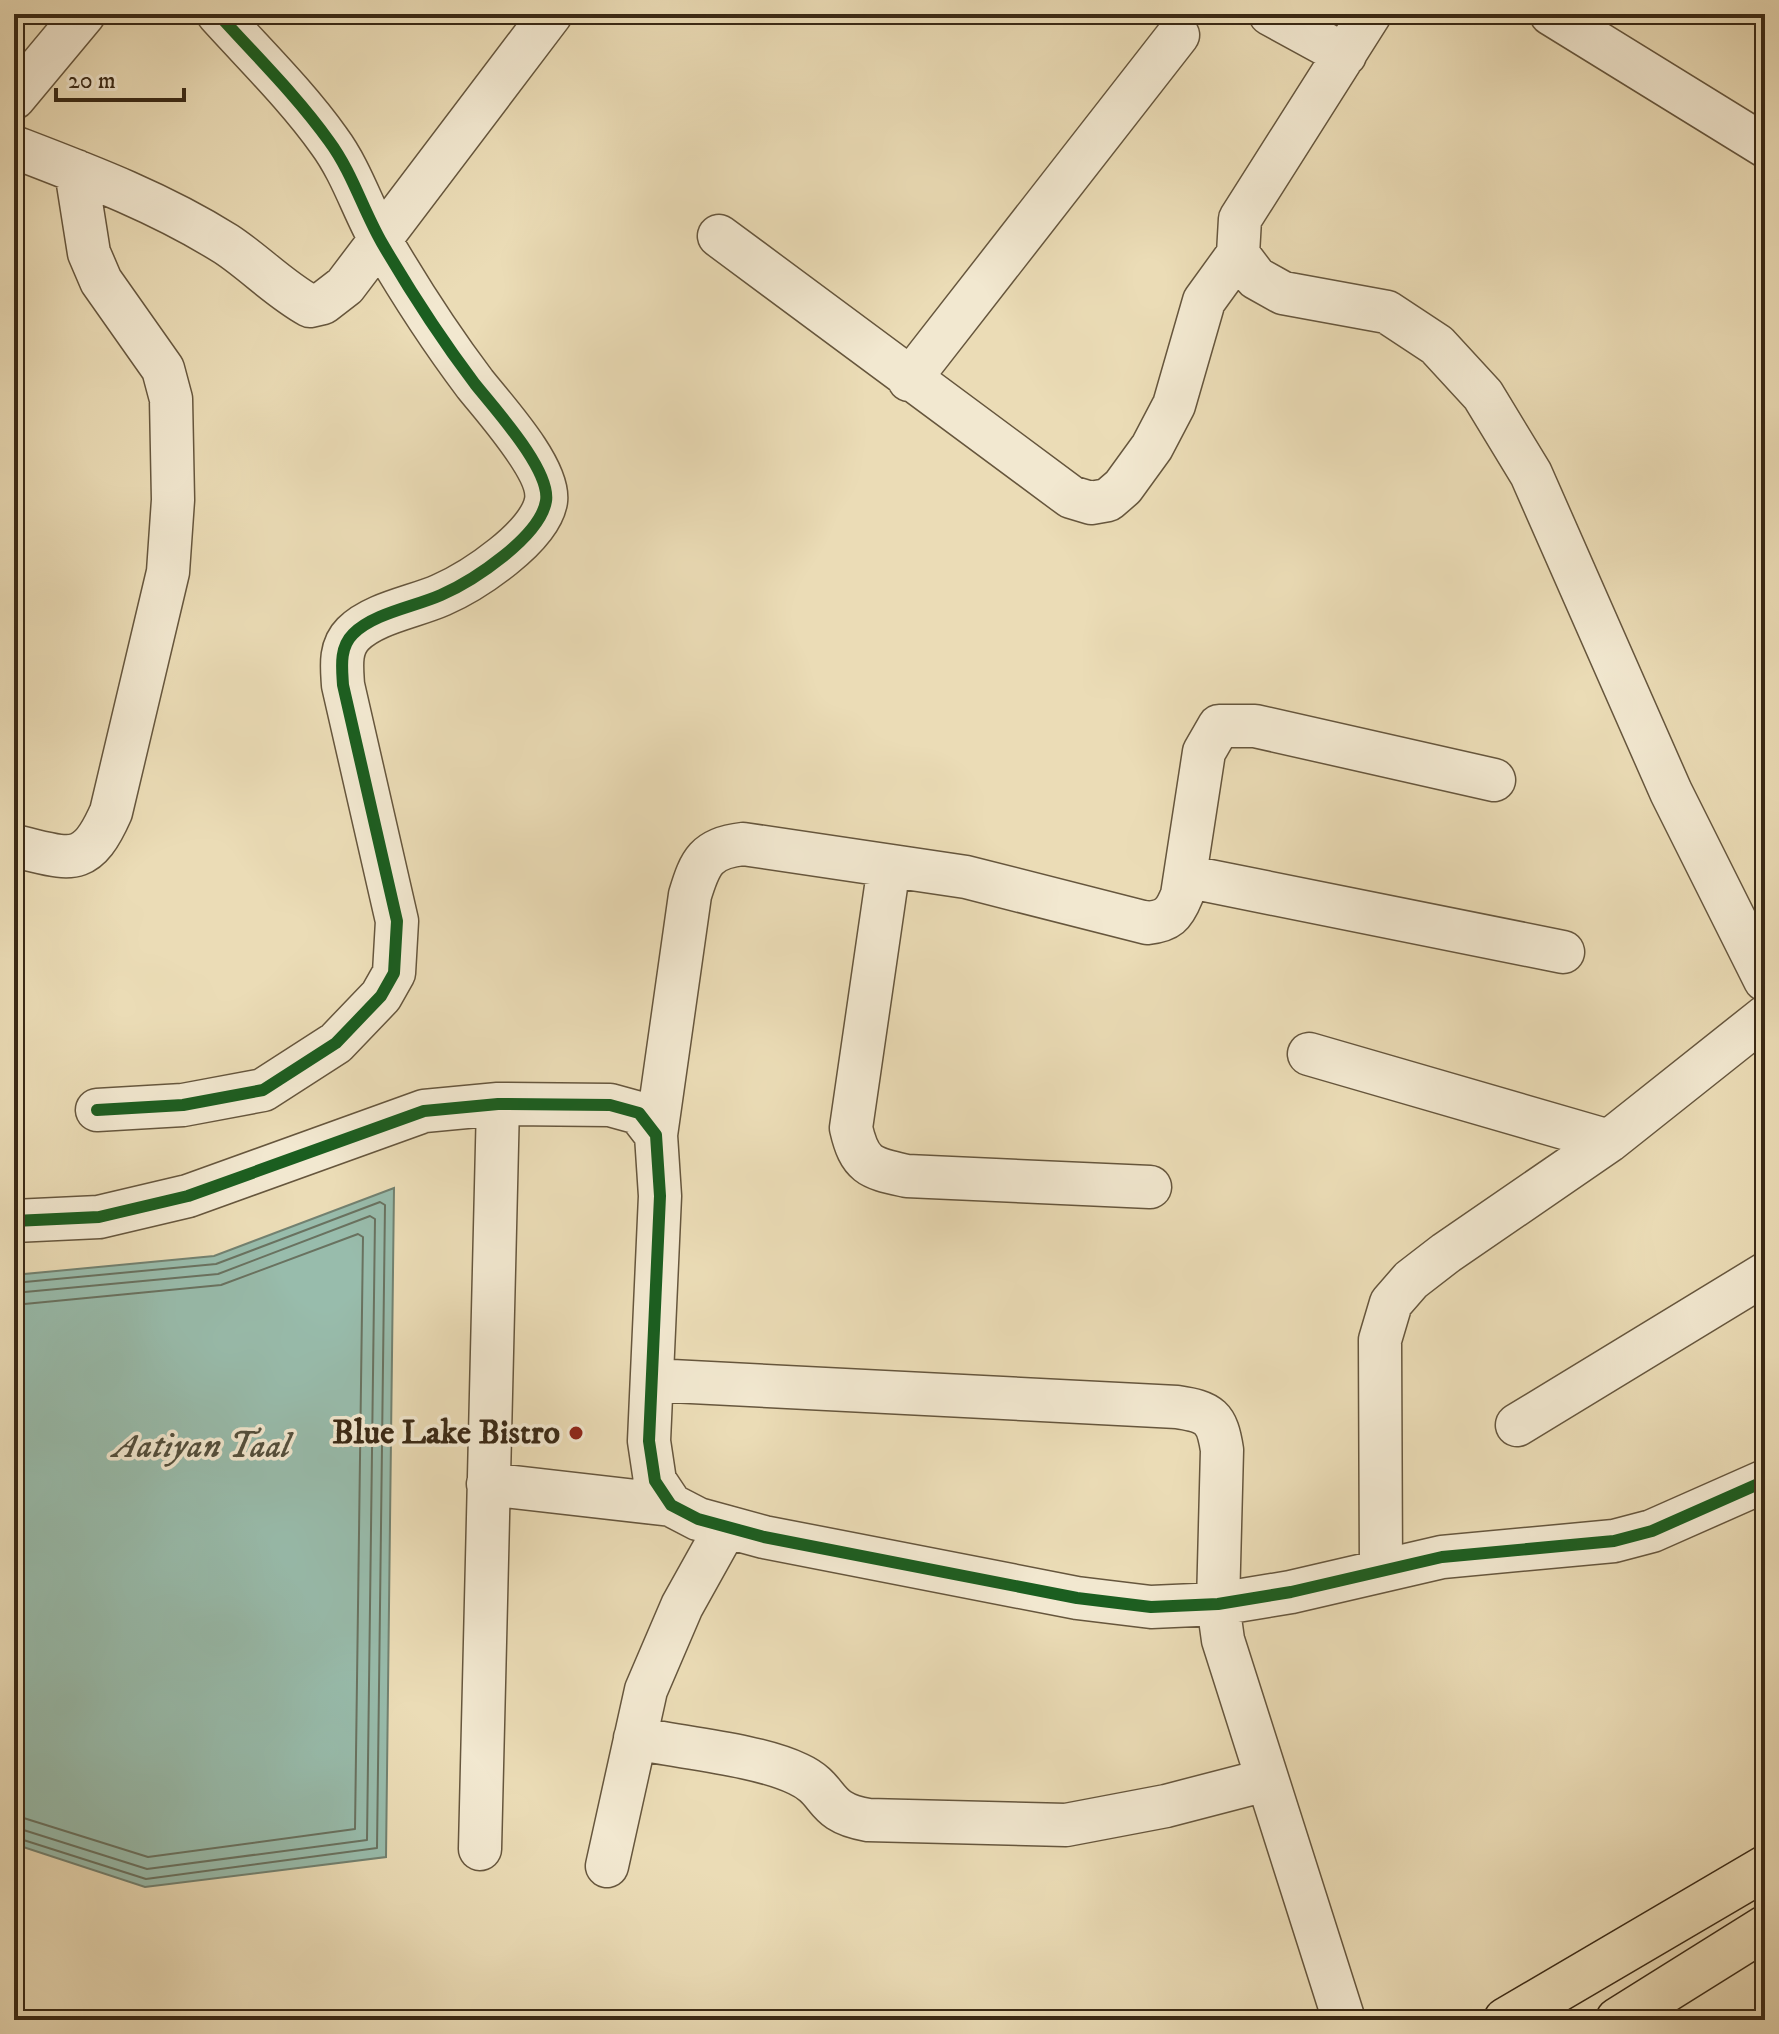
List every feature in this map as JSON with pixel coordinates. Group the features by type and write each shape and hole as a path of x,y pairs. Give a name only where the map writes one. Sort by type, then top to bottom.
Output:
{"main road":[{"path":"1506,2020 1765,1868"},
{"path":"1618,2020 1765,1928"}],"street":[{"path":"97,1110 183,1105 263,1090 336,1043 381,996 394,973 397,921 343,685 343,648 353,633 442,595 494,562 525,536 540,517 546,499 543,479 520,442 440,336 381,241 342,159 218,14"},
{"path":"14,147 144,198 197,227 310,306 323,303 345,286 381,241 551,14"},
{"path":"1270,14 1345,55"},
{"path":"719,236 909,380 1071,497 1091,503 1108,500 1123,487 1152,447 1174,405 1204,301 1238,254 1240,219 1370,14"},
{"path":"1551,14 1765,146"},
{"path":"14,98 66,20"},
{"path":"909,380 1178,35"},
{"path":"14,846 61,856 84,854 98,842 111,812 133,724 162,605 172,543 171,399 163,369 101,281 95,267 82,218 76,171"},
{"path":"1238,254 1256,278 1283,293 1387,312 1437,345 1483,395 1531,474 1671,792 1765,980"},
{"path":"671,1505 655,1481 649,1441 660,1196 656,1135 690,895 698,870 710,854 723,846 743,844 966,877 1147,923 1165,921 1175,912 1185,876 1204,752 1219,726 1255,726 1494,780"},
{"path":"889,866 851,1128 857,1152 871,1168 907,1176 1150,1187"},
{"path":"1185,876 1563,952"},
{"path":"1381,1571 1380,1340 1391,1303 1411,1280 1446,1253 1609,1141 1765,1017"},
{"path":"1309,1054 1609,1141"},
{"path":"14,1221 99,1217 174,1200 347,1142 424,1111 498,1104 610,1105 639,1113 656,1135"},
{"path":"480,1849 498,1104"},
{"path":"1517,1425 1765,1274"},
{"path":"652,1380 1177,1407 1209,1415 1219,1429 1222,1450 1218,1604 1234,1682 1344,2020"},
{"path":"488,1484 671,1505 698,1519 726,1527 1077,1598 1151,1607 1218,1604 1291,1592 1442,1557 1614,1541 1652,1531 1765,1481"},
{"path":"607,1866 635,1738 657,1659 726,1527"},
{"path":"635,1738 765,1764 799,1774 817,1787 844,1816 868,1820 1066,1825 1166,1806 1266,1780"}],"water":[{"name":"Aatiyan Taal","path":"394,1188 386,1857 145,1887 14,1844 14,1275 214,1256"}],"cycle path":[{"path":"97,1110 183,1105 263,1090 336,1043 381,996 394,973 397,921 343,685 345,645 353,634 372,621 441,595 487,569 532,529 546,501 540,473 531,457 462,367 415,297 382,243 337,153 290,92 218,14"},
{"path":"14,1221 99,1217 188,1196 424,1111 498,1104 610,1105 639,1113 656,1135 660,1196 649,1441 655,1481 671,1505 698,1519 764,1537 1077,1598 1151,1607 1218,1604 1291,1592 1442,1557 1614,1541 1652,1531 1765,1481"}],"place":[{"name":"Blue Lake Bistro","path":"576,1433"}]}
